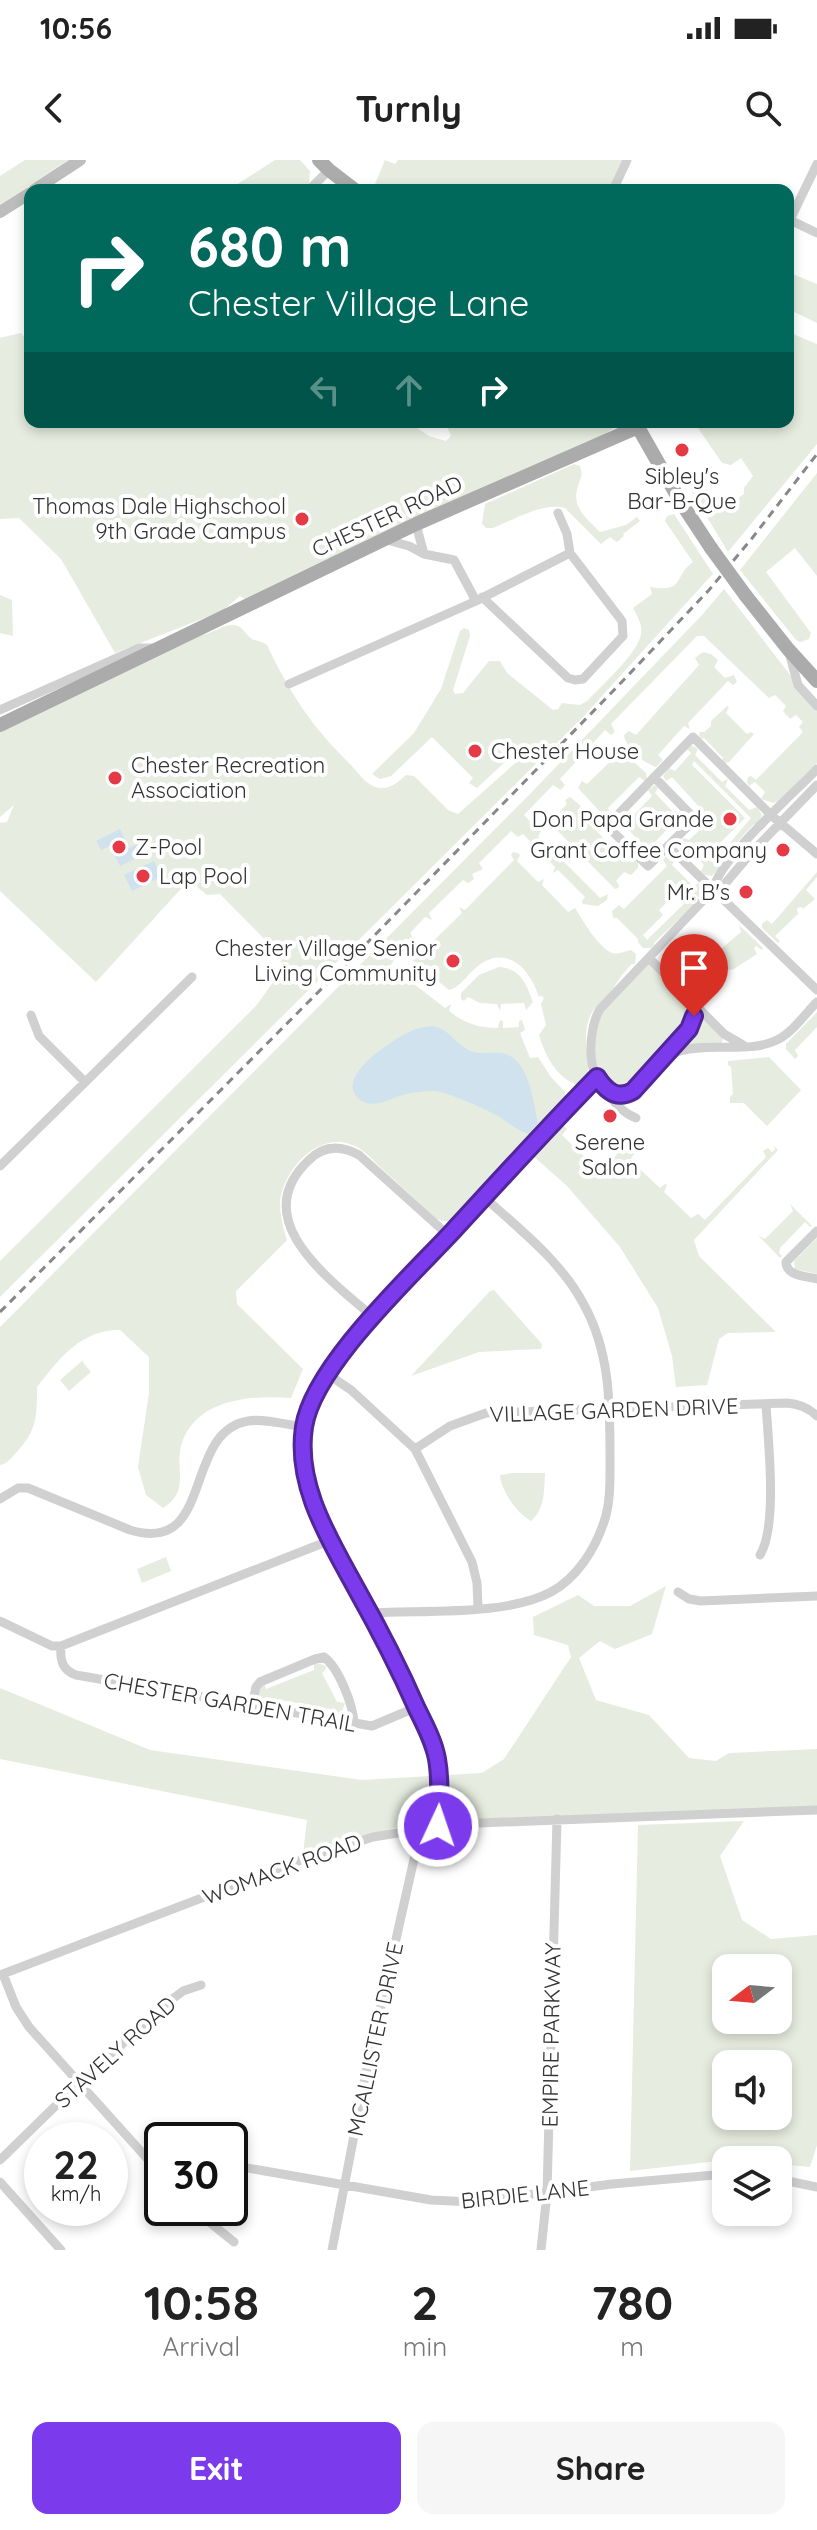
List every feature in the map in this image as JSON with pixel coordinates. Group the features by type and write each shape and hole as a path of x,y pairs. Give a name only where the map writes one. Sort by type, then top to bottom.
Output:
{"main road":[{"path":"324,165 348,184"},
{"name":"CHESTER ROAD","path":"0,725 416,524 630,428"},
{"path":"641,428 680,501 711,548 788,649 817,681"}],"street":[{"path":"43,184 80,160"},
{"path":"616,184 627,160"},
{"path":"794,212 817,164"},
{"path":"313,184 324,165"},
{"path":"0,212 24,196"},
{"path":"794,224 817,233"},
{"path":"387,540 424,554 454,560 479,599 568,678 583,679 623,636 624,628 622,621 570,553 567,534 558,513"},
{"path":"416,524 424,554"},
{"path":"289,684 479,599 570,553"},
{"name":"CHESTER ROAD","path":"0,710 139,648 156,649"},
{"path":"788,649 798,685 817,706"},
{"path":"654,777 695,819 648,866 607,826 654,777 693,737 775,818 817,854"},
{"path":"633,1091 631,1109 636,1118 613,1101 597,1077 591,1049 592,1025 596,1016 608,999 713,890 715,880 817,769"},
{"path":"775,818 817,785"},
{"path":"668,846 817,990"},
{"path":"649,958 731,1040 746,1046"},
{"path":"0,1166 192,977"},
{"path":"605,1088 616,1095 627,1094 662,1061 693,1024 694,1013 685,994"},
{"path":"662,1061 688,1049 746,1046 777,1040 817,1002"},
{"path":"31,1015 39,1036 85,1082"},
{"path":"438,1826 438,1762 431,1740 372,1613 331,1540 310,1493 303,1472 304,1427 315,1392 326,1373 448,1235 597,1077"},
{"path":"373,1317 299,1247 290,1229 287,1210 287,1193 294,1176 317,1153 331,1148 346,1148 359,1155 448,1235"},
{"path":"372,1613 527,1603 554,1591 573,1575 595,1547 606,1518 610,1483 610,1409 604,1358 595,1329 583,1302 566,1276 484,1197"},
{"path":"817,1231 786,1262 786,1267 789,1271 817,1279"},
{"path":"326,1373 351,1390 415,1449 472,1562 478,1608"},
{"path":"760,1555 768,1536 770,1490 766,1404"},
{"name":"VILLAGE GARDEN DRIVE","path":"415,1449 450,1426 486,1413 799,1404 817,1416"},
{"path":"0,1499 18,1488 28,1488 130,1530 157,1535 177,1525 186,1514 214,1445 223,1434 249,1421 304,1427"},
{"path":"0,1621 52,1646 61,1646 331,1540"},
{"path":"678,1592 689,1599 701,1601 817,1596"},
{"name":"CHESTER GARDEN TRAIL","path":"61,1646 64,1667 76,1675 354,1723 379,1725 417,1707"},
{"path":"252,1705 260,1682 324,1657 331,1663 350,1701 354,1723"},
{"name":"WOMACK ROAD","path":"2,1974 329,1850 373,1837 438,1826 817,1810"},
{"name":"EMPIRE PARKWAY","path":"541,2250 547,2193 557,1819"},
{"name":"MCALLISTER DRIVE","path":"332,2250 366,2073 421,1828"},
{"path":"2,1974 22,2017 144,2155"},
{"name":"STAVELY ROAD","path":"0,2160 171,2000 183,1991 201,1985"},
{"name":"BIRDIE LANE","path":"248,2168 449,2202 499,2200 712,2175"},
{"path":"0,2182 58,2249"},
{"path":"792,2182 817,2187"},
{"path":"214,2226 234,2242"}],"shaded area":[{"path":"25,160 68,160 32,184 24,184 24,189 0,205 0,176"},
{"path":"275,160 300,160 310,171 309,184 237,184"},
{"path":"385,160 395,164 398,160 622,160 611,184 375,184"},
{"path":"794,274 817,284 817,323 794,312"},
{"name":"Thomas Dale Highschool 9th Grade Campus","path":"21,333 24,337 24,428 417,428 446,441 451,436 448,428 614,428 599,438 247,600 240,596 222,611 115,653 61,559 19,518 0,519 0,338"},
{"path":"794,334 817,344 817,444 728,552 687,484 697,476 722,510 744,494 744,488 753,476 741,458 731,465 722,463 698,428 794,428"},
{"path":"574,464 580,466 581,472 576,493 578,506 600,532 626,525 637,517 640,521 617,542 610,537 601,544 565,508 547,507 493,528 482,524 485,504"},
{"path":"817,473 817,576 795,548 766,572 811,633 809,639 800,642 740,570"},
{"path":"674,514 713,574 583,717 0,1297 0,1261 255,1007 280,973 282,957 220,894 207,895 189,880 96,982 0,891 0,823 7,822 14,805 0,817 0,726 199,635 236,625 254,640 267,645 303,709 324,737 367,782 383,788 406,775 414,776 448,810 458,814 521,758 517,753 511,754 497,740 493,744 505,755 506,761 477,788 469,783 473,778 432,737 391,776 380,779 372,774 414,733 441,689 460,631 464,628 469,630 470,636 453,690 455,694 463,693 489,661 500,661 507,673 553,710 562,703 580,705 616,671 636,646 641,630 633,608 652,594 650,587 669,588 678,582 693,562 665,521 667,516"},
{"path":"724,589 817,710 817,763 778,801 773,803 761,799 765,792 755,782 749,786 748,777 756,780 803,732 799,727 803,722 796,715 790,719 783,711 786,706 775,695 769,698 704,636 697,636 611,724 615,732 611,735 605,730 560,779 565,785 561,790 553,785 524,815 542,830 538,836 600,898 608,894 607,900 598,906 583,904 585,897 558,870 553,873 555,867 523,834 518,837 511,831 479,863 483,869 472,874 474,879 468,883 463,880 429,913 432,920 425,917 410,933 413,938 410,941 406,938 391,953 395,958 392,967 445,1008 451,1004 449,1011 460,1019 478,1026 498,1028 500,1020 503,1021 503,1028 519,1027 522,1020 525,1030 520,1033 530,1058 538,1057 565,1092 565,1101 455,1219 449,1221 435,1218 357,1147 330,1143 318,1147 296,1165 288,1177 280,1203 287,1240 236,1291 237,1304 303,1369 291,1398 242,1399 211,1409 198,1418 181,1446 179,1488 163,1508 146,1495 138,1467 149,1393 149,1357 120,1330 106,1331 82,1340 54,1366 37,1387 32,1430 23,1445 0,1465 0,1327 530,794"},
{"path":"0,595 12,600 13,636 0,633"},
{"path":"703,652 718,660 714,667 725,678 734,675 737,682 733,685 728,681 688,723 690,729 684,726 658,755 663,760 656,767 632,750 624,735 629,731 636,735 699,665 695,658"},
{"path":"727,706 726,713 747,734 754,734 725,763 699,735"},
{"path":"691,745 698,749 695,755 722,782 728,779 725,786 749,810 757,807 762,815 758,823 726,854 726,860 712,876 701,871 704,865 687,848 682,852 677,846 703,827 697,812 700,808 672,777 666,781 663,776 669,768 675,771 691,753 687,749","holes":["694,761 751,818 716,864 708,855 745,818 692,765"]},
{"path":"614,748 621,750 646,773 647,779 645,781 639,777 608,808 611,816 605,817 578,788 582,781 587,784 615,757 611,752"},
{"path":"655,785 658,788 655,793 678,817 684,813 687,817 681,824 676,820 652,845 656,850 646,857 639,850 642,844 624,825 615,826 622,817 628,821 652,796 648,790"},
{"path":"570,797 581,806 577,812 628,862 633,859 638,862 638,868 631,875 624,872 616,881 618,888 615,889 548,821 567,804 565,800"},
{"path":"513,852 520,855 517,861 538,882 544,879 542,885 568,912 575,908 606,950 620,953 631,950 636,954 635,964 625,971 590,1017 586,1041 588,1074 578,1085 558,1072 548,1058 539,1035 546,1025 541,1004 544,998 539,997 530,977 516,963 508,959 489,960 449,990 411,959 413,954 418,956 462,913 459,907 465,910 514,860"},
{"path":"666,856 673,857 672,865 693,886 699,883 702,892 651,948 643,948 617,918 613,918 612,911 619,905 624,909 667,866 663,860","holes":["684,885 694,894 647,940 643,935 663,915 659,910"]},
{"path":"817,872 817,877 806,890 815,899 803,909 797,908 798,914 775,936 780,941 778,943 762,928 762,924 767,920 772,924"},
{"path":"739,925 763,948 756,946 757,954 728,970 715,954 741,932"},
{"path":"649,958 685,994 693,1024 633,1091 610,1092 594,1070 596,1016"},
{"path":"499,967 518,974 525,983 533,1002 526,1010 524,1003 501,1004 500,1011 497,1004 480,1003 468,997 464,1001 461,999 461,993 479,975"},
{"path":"817,1012 817,1027 795,1050 798,1056 795,1059 786,1049 786,1044"},
{"path":"698,1013 723,1039 721,1044 682,1044"},
{"path":"769,1057 801,1090 767,1126 744,1103 730,1103 733,1094 728,1061"},
{"path":"562,1124 567,1129 562,1135 599,1171 620,1151 625,1153 630,1149 634,1154 630,1160 660,1188 667,1185 664,1192 691,1218 698,1214 705,1220 766,1157 763,1151 768,1148 772,1152 775,1149 773,1145 778,1150 694,1240 699,1256 776,1332 728,1333 719,1339 707,1385 676,1387 672,1356 658,1308 620,1247 567,1186 531,1154 554,1126"},
{"path":"790,1204 812,1226 805,1222 780,1248 780,1258 758,1235 765,1239 793,1211"},
{"path":"817,1238 817,1274 795,1269 794,1261"},
{"path":"494,1290 542,1344 541,1349 479,1352 411,1376 490,1291"},
{"path":"82,1361 91,1372 69,1391 60,1380"},
{"path":"545,1473 541,1505 531,1521 515,1507 503,1488 500,1475"},
{"path":"166,1557 171,1571 142,1583 137,1569"},
{"path":"666,1586 652,1634 615,1649 600,1641 579,1658 596,1700 649,1715 689,1758 716,1761 729,1753 817,1749 817,1810 421,1827 409,1824 303,1854 307,1820 0,1759 0,1688 150,1750 362,1780 482,1773 504,1759 571,1657 568,1645 534,1635 533,1617 578,1595 594,1606 630,1606"},
{"path":"314,1662 326,1666 322,1673 337,1702 345,1703 341,1714 330,1716 330,1709 269,1698 266,1704 260,1702 258,1686 264,1684 266,1689 314,1670"},
{"path":"744,1821 720,1856 742,1920 771,1939 817,1935 817,2145 810,2167 792,2165 792,2146 712,2146 712,2162 630,2171 638,1825"}],"water":[{"name":"Z-Pool","path":"120,829 129,848 142,842 148,853 120,866 110,846 101,850 96,841"},
{"name":"Lap Pool","path":"154,861 161,877 132,891 124,875"},
{"path":"433,1026 468,1050 509,1055 517,1061 528,1080 538,1123 528,1134 483,1108 440,1092 415,1092 372,1104 362,1101 354,1092 353,1082 358,1072 378,1052 409,1032"}],"railway":[{"path":"0,1312 616,688 709,590 817,454"}],"place":[{"name":"Sibley's Bar-B-Que","path":"682,450"},
{"name":"Thomas Dale Highschool 9th Grade Campus","path":"302,519"},
{"name":"Chester House","path":"475,751"},
{"name":"Chester Recreation Association","path":"115,778"},
{"name":"Don Papa Grande","path":"730,819"},
{"name":"Z-Pool","path":"119,847"},
{"name":"Grant Coffee Company","path":"783,850"},
{"name":"Lap Pool","path":"143,876"},
{"name":"Mr. B's","path":"746,892"},
{"name":"Chester Village Senior Living Community","path":"453,961"},
{"name":"Serene Salon","path":"610,1116"}],"route":[{"path":"438,1826 439,1773 431,1740 372,1613 320,1518 303,1472 302,1448 307,1413 315,1392 335,1362 561,1113 597,1077 605,1088 616,1095 633,1091 689,1029 694,1016"}]}
